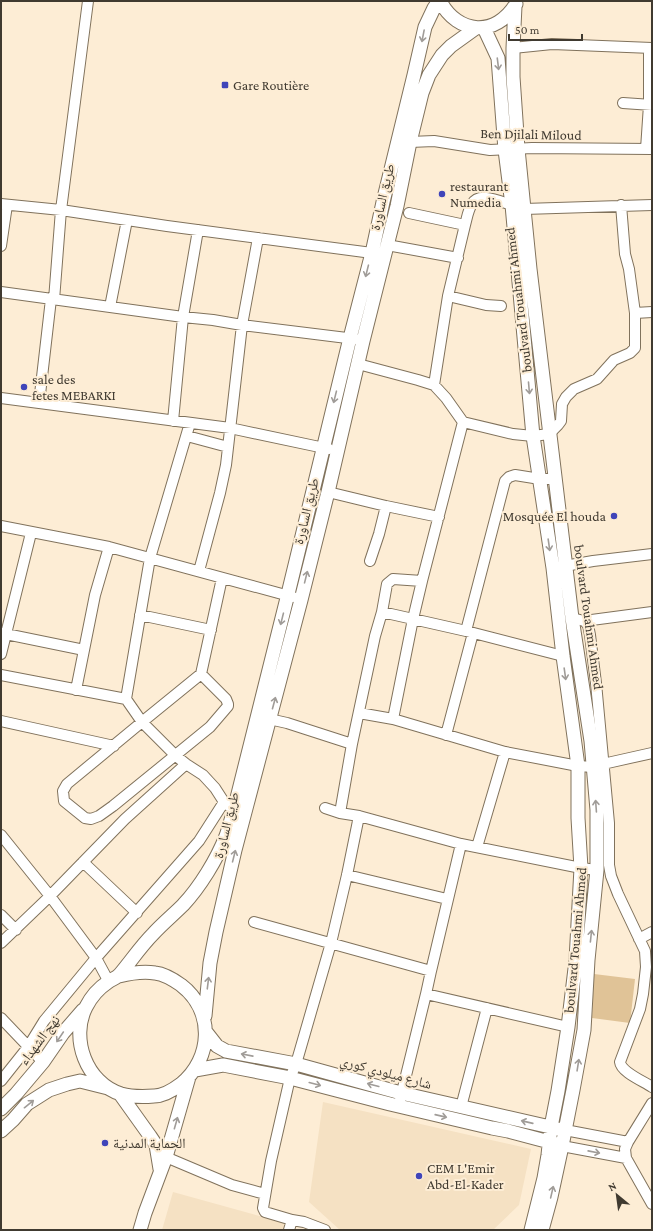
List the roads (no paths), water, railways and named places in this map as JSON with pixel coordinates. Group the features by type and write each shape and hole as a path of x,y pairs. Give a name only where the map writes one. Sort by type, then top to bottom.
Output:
{"main road":[{"path":"435,3 444,8 457,22 480,28"},
{"name":"طريق الساورة","path":"114,979 152,935 184,904 207,874 226,836 229,806 288,594 350,338 372,254 425,27 435,3"},
{"name":"طريق الساورة","path":"205,1027 210,963 235,850 328,492 363,341 397,206 422,93 429,75 442,55 451,46 480,28 496,24 503,20 516,3"},
{"name":"boulvard Touahmi Ahmed","path":"511,149 513,48 516,3"},
{"name":"boulvard Touahmi Ahmed","path":"480,28 498,58 555,479 563,656 578,766 578,818 581,868 576,960 568,1027 544,1178 530,1230"},
{"path":"414,75 426,82"},
{"path":"383,202 397,206"},
{"name":"boulvard Touahmi Ahmed","path":"518,207 533,436 540,478 559,567 578,619 591,741 598,766 597,870 588,960 584,1030 562,1146 542,1230"},
{"path":"108,1088 95,1076 85,1060 80,1043 80,1025 86,1008 95,993 114,979 137,972 155,973 173,979 188,990 199,1005 205,1027 205,1046 201,1059 192,1074 162,1155 160,1173 140,1230"},
{"name":"نهج الشهداء","path":"1,1109 44,1062 63,1033 86,1008"},
{"name":"شارع ميلودي كوري","path":"205,1027 217,1046 226,1051 296,1064 400,1099 562,1146"},
{"name":"شارع ميلودي كوري","path":"192,1074 223,1065 400,1099 461,1107 565,1130"},
{"path":"1,1131 27,1104 49,1090 67,1084 80,1082 108,1088 120,1094 139,1098 157,1096 175,1089 192,1074"},
{"path":"120,1094 162,1155"}],"street":[{"path":"39,403 61,210 88,1"},
{"path":"513,48 552,44 651,48 649,149"},
{"path":"623,103 651,105"},
{"name":"Ben Djilali Miloud","path":"410,142 434,141 490,150 649,149"},
{"path":"434,385 448,296 471,205 478,198 485,197 518,207 652,205"},
{"path":"1,246 4,204 61,210 372,254"},
{"path":"358,364 434,385 446,398 463,422 513,434 533,436 549,434 561,421 562,404 566,397 574,389 597,379 614,360 630,353 635,348 635,313 629,269 625,254 621,205"},
{"path":"409,213 465,225"},
{"path":"110,307 127,220"},
{"path":"173,421 184,317 198,230"},
{"path":"199,571 226,465 242,325 258,238"},
{"path":"387,245 458,258"},
{"path":"1,292 242,325 350,338 363,341"},
{"path":"448,296 486,305 501,306"},
{"path":"635,313 652,312"},
{"path":"1,398 230,428 337,452"},
{"path":"393,719 413,619 463,422"},
{"path":"1,1081 28,1047 44,1021 96,958 137,913 229,806 203,775 176,756 142,722 126,699 150,558 190,423"},
{"path":"187,436 228,448"},
{"path":"446,734 505,481 509,476 515,475 555,479"},
{"path":"328,492 439,517"},
{"path":"370,561 386,506"},
{"path":"1,526 109,547 222,578 288,594 301,600"},
{"path":"1,654 4,633 31,533"},
{"path":"76,690 95,595 109,547"},
{"path":"559,567 593,560 652,554"},
{"path":"201,674 226,699 228,704 228,706 210,727 176,756 103,813 91,819 85,818 64,801 63,791 67,784 201,674 222,578"},
{"path":"340,813 352,744 387,584 396,579 422,581"},
{"path":"382,612 563,656"},
{"path":"578,619 652,612"},
{"path":"140,615 211,630"},
{"path":"4,633 84,650"},
{"path":"1,675 126,699"},
{"path":"359,713 393,719 505,752 578,766 598,766 652,753"},
{"path":"269,719 352,744"},
{"path":"1,721 114,746"},
{"path":"477,847 505,752"},
{"path":"1,943 50,896 125,819 186,764"},
{"path":"598,766 608,823 609,865 611,876 645,951 646,967 640,1009 620,1062 624,1070 652,1086"},
{"path":"325,808 461,844 597,870"},
{"path":"325,1230 304,1222 290,1225 265,1212 263,1208 271,1161 290,1078 296,1064 331,943 359,816"},
{"path":"1,835 114,979"},
{"path":"400,1099 461,844"},
{"path":"83,862 137,913"},
{"path":"347,875 448,899"},
{"path":"1,914 16,930"},
{"path":"254,922 431,971"},
{"path":"639,939 652,932"},
{"path":"426,994 568,1027"},
{"path":"461,1107 487,1008"},
{"path":"1,1018 44,1062"},
{"path":"652,1103 625,1149 626,1158 652,1204"},
{"path":"565,1130 628,1142"},
{"path":"562,1146 626,1158"},
{"path":"162,1155 232,1185 266,1194"}],"place":[{"name":"Gare Routière","path":"225,85"},
{"name":"restaurant Numedia","path":"442,194"},
{"name":"sale des fetes MEBARKI","path":"24,387"},
{"name":"Mosquée El houda","path":"614,516"},
{"name":"الحماية المدنية","path":"105,1143"},
{"name":"CEM L'Emir Abd-El-Kader","path":"419,1176"}]}
